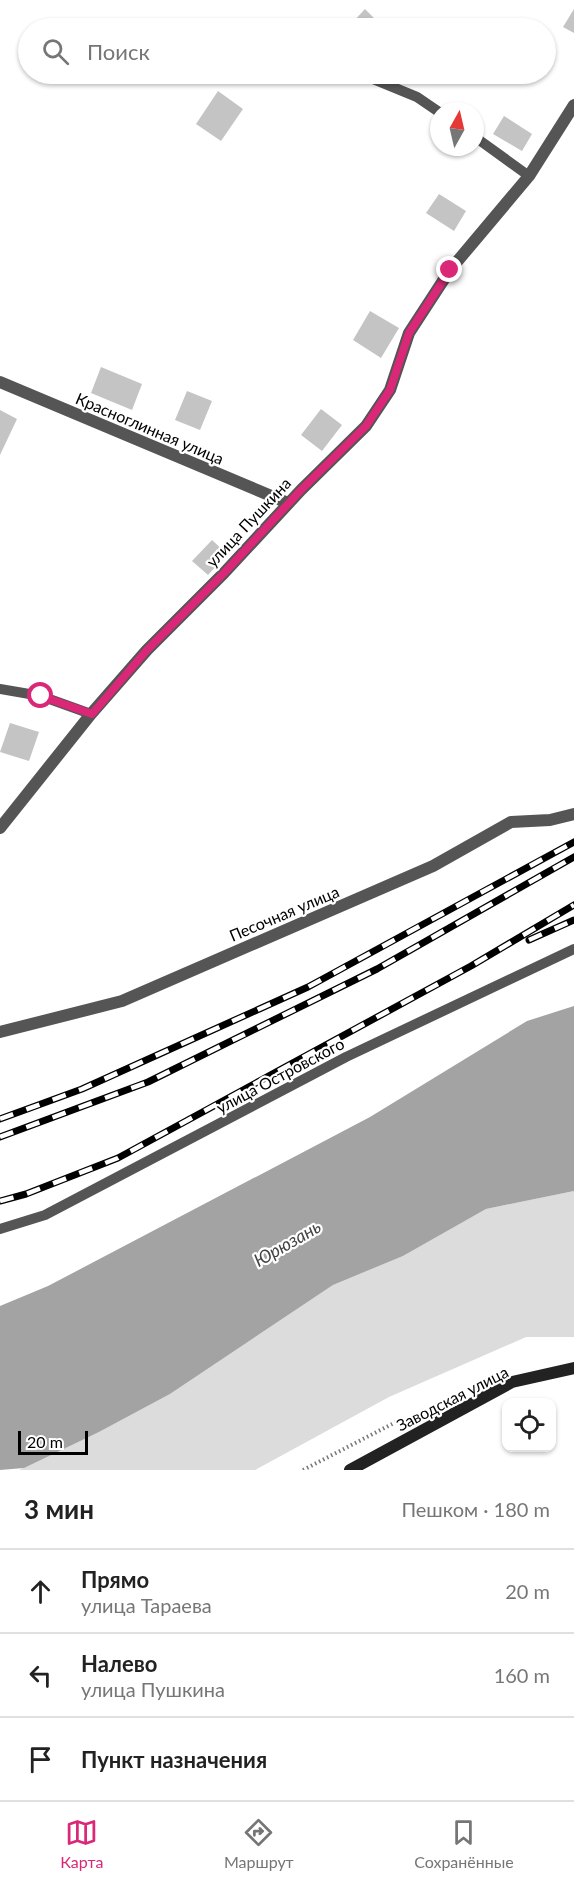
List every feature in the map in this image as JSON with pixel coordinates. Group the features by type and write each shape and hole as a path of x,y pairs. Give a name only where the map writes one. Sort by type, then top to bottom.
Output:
{"street":[{"name":"улица Пушкина","path":"0,828 147,650 224,573 288,503 366,426 390,390 409,333 450,270 529,176 574,105"},
{"name":"Красноглинная улица","path":"0,382 288,503"},
{"name":"Песочная улица","path":"0,1032 122,1001 434,866 511,822 550,820 574,814"},
{"name":"Заводская улица","path":"350,1470 513,1382 574,1368"}],"lane":[{"path":"385,84 417,97 430,106"},
{"path":"484,144 529,176"},
{"path":"0,689 41,696 92,714"},
{"name":"улица Островского","path":"0,1229 45,1215 345,1057 574,949"}],"shaded area":[{"path":"574,1191 574,1337 526,1337 389,1397 255,1470 19,1470 99,1432 170,1394 333,1285 403,1256 486,1209"}],"water":[{"name":"Юрюзань","path":"574,1006 574,1191 486,1209 403,1256 333,1285 170,1394 24,1468 0,1470 0,1306 48,1286 370,1117 527,1021"}],"building":[{"path":"365,9 374,18 357,18"},
{"path":"574,9 574,33 563,27"},
{"path":"218,91 243,109 221,141 196,124"},
{"path":"504,116 532,134 522,151 493,134"},
{"path":"439,194 466,211 454,231 426,213"},
{"path":"370,311 399,328 381,358 353,340"},
{"path":"101,367 142,384 132,410 91,393"},
{"path":"187,391 212,401 200,430 175,420"},
{"path":"321,409 342,425 322,451 301,435"},
{"path":"0,410 17,419 0,455"},
{"path":"212,540 227,554 208,575 192,561"},
{"path":"10,723 39,732 29,761 0,752"}],"railway":[{"path":"0,1119 82,1089 308,987 574,842"},
{"path":"0,1137 148,1082 377,969 574,857"},
{"path":"0,1201 26,1194 118,1158 471,966 574,905"},
{"path":"529,940 574,920"}],"route":[{"path":"41,696 92,714 147,650 366,426 390,390 409,333 450,270"}]}
